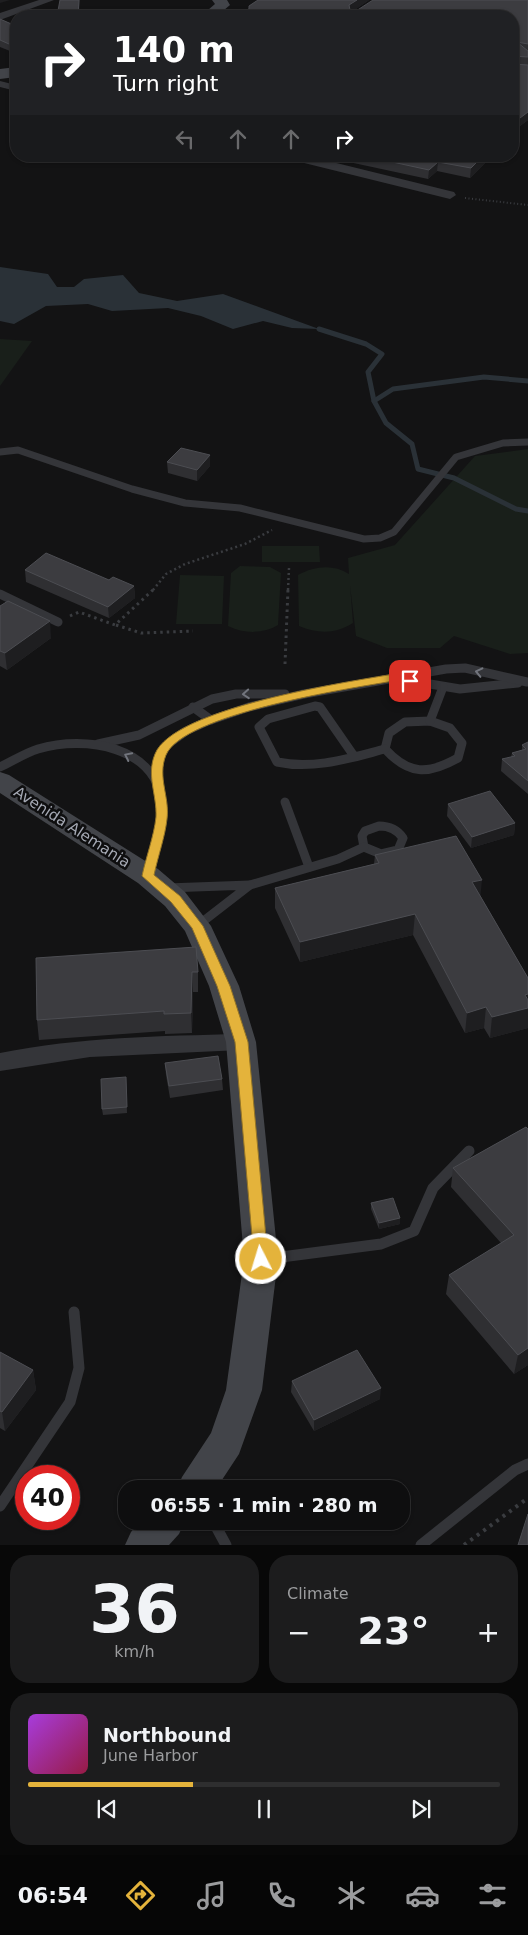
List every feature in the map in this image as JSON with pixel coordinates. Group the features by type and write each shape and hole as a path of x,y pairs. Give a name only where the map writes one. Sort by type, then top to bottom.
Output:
{"street":[{"path":"26,10 48,0"},
{"path":"316,162 450,195"},
{"name":"Avenida Alemania","path":"0,781 155,882 175,899 197,926 224,986 241,1042 261,1259 244,1390 226,1442 201,1480"},
{"path":"0,1062 76,1048 241,1042"},
{"path":"144,1545 158,1530"}],"lane":[{"path":"0,452 18,450 26,452 132,489 185,503 240,508 364,539 380,538 394,532 456,457 479,448 503,443 528,442"},
{"path":"0,594 58,622"},
{"path":"364,847 309,868 250,886 155,882 162,818 161,799 156,779 161,753 169,743 188,730 210,720 295,694 446,669 465,668 527,682"},
{"path":"394,678 443,687 477,689 527,682"},
{"path":"430,721 443,687"},
{"path":"0,768 37,749 60,745 97,744 139,735 193,707 236,694 295,694"},
{"path":"354,756 320,707 314,706 268,718 259,727 277,762 287,765 297,766 354,756 385,749"},
{"path":"193,707 210,720"},
{"path":"430,721 450,728 462,742 458,758 442,768 418,770 396,763 385,749 389,733 406,722 430,721"},
{"path":"97,744 127,755 144,765 156,779"},
{"path":"285,802 309,868"},
{"path":"197,926 250,886"},
{"path":"261,1259 381,1244 414,1231 433,1188 469,1151"},
{"path":"0,1506 70,1402 79,1368 74,1312"},
{"path":"421,1545 515,1470 528,1464"},
{"path":"218,1530 226,1545"}],"path":[{"path":"450,195 528,205"},
{"path":"115,625 149,596 166,574 184,564 245,544 290,520"},
{"path":"284,664 290,568"},
{"path":"58,622 79,612 141,633 193,631"},
{"path":"464,1545 528,1498"}],"shaded area":[{"path":"0,267 48,274 57,287 74,287 84,279 123,275 139,293 177,301 223,294 319,329 292,328 263,321 233,329 201,316 168,308 112,311 88,304 46,306 14,324 0,321"},
{"path":"0,339 32,341 0,386"},
{"path":"528,449 528,653 510,654 454,636 440,648 387,648 356,636 350,585 353,623 347,627 327,632 299,626 298,575 324,567 337,569 349,574 348,558 395,545 475,456"},
{"path":"262,546 319,546 320,562 262,562"},
{"path":"240,566 270,567 281,573 278,625 266,630 253,632 234,629 228,626 231,573"},
{"path":"180,575 224,576 222,624 176,624"}],"building":[{"path":"60,0 79,0 78,10 58,10"},
{"path":"258,0 357,0 349,5 350,10 246,10 249,9 249,6"},
{"path":"373,0 528,0 528,44 519,42 519,10 358,10"},
{"path":"0,19 10,23 10,44 0,40"},
{"path":"519,44 528,51 528,57 519,56"},
{"path":"519,64 528,65 528,112 519,119"},
{"path":"392,162 438,162 429,170"},
{"path":"438,162 477,162 471,168"},
{"path":"181,448 210,455 197,470 167,462"},
{"path":"46,553 109,580 113,577 134,586 108,607 25,570"},
{"path":"8,601 50,621 5,653 0,651 0,606"},
{"path":"528,742 528,781 502,759 515,756 512,753 526,749 522,745"},
{"path":"490,791 515,823 472,837 448,804"},
{"path":"456,836 482,880 472,882 528,978 528,994 525,995 528,1000 528,1008 492,1017 486,1007 467,1013 415,914 300,942 275,888 379,863 375,855"},
{"path":"196,947 198,972 192,972 191,1013 164,1014 164,1011 37,1020 36,958"},
{"path":"218,1056 222,1079 169,1086 165,1063"},
{"path":"126,1077 127,1107 102,1109 101,1079"},
{"path":"526,1127 528,1129 528,1348 518,1355 449,1275 514,1235 453,1168"},
{"path":"393,1198 400,1218 379,1223 371,1203"},
{"path":"357,1350 381,1388 314,1420 292,1381"},
{"path":"0,1352 33,1370 2,1412 0,1411"},
{"path":"528,1514 528,1545 518,1545"}],"waterway":[{"path":"319,329 366,344 382,354 368,372 374,401"},
{"path":"374,401 393,389 484,377 528,381"},
{"path":"374,401 386,423 412,444 418,469 454,478 516,509 528,511"}],"route":[{"path":"261,1259 241,1042 224,986 197,926 175,899 148,876 162,818 161,799 156,779 158,764 161,753 169,743 188,730 210,720 295,694 394,678 410,681"}]}
